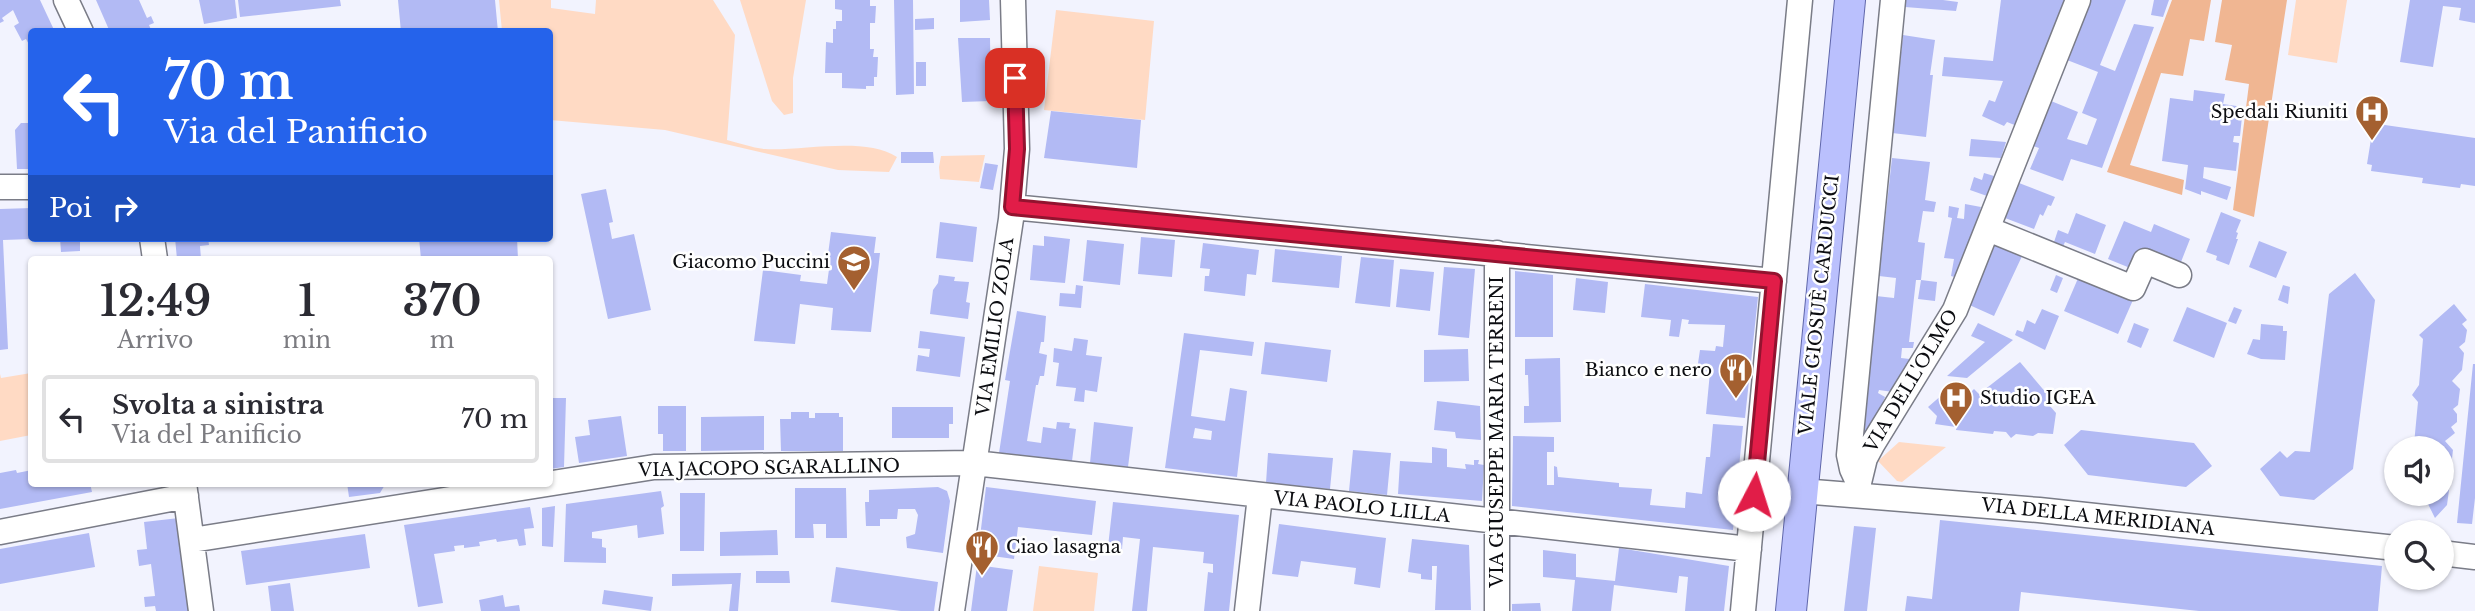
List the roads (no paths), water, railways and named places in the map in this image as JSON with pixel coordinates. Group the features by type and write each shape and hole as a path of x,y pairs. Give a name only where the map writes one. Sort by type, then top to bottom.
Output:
{"main road":[{"name":"VIALE GIOSUÈ CARDUCCI","path":"1791,611 1850,0"}],"street":[{"path":"66,0 79,28"},
{"name":"VIA EMILIO ZOLA","path":"952,611 1012,207 1017,149 1013,0"},
{"path":"1743,611 1800,0"},
{"path":"1857,489 1849,455 1893,0"},
{"name":"VIA DELL'OLMO","path":"1857,489 1865,458 1872,445 1955,310 2078,0"},
{"path":"0,187 28,187"},
{"path":"1012,207 1774,281"},
{"path":"1988,229 2133,288 2145,261 2179,275"},
{"name":"VIA GIUSEPPE MARIA TERRENI","path":"1497,253 1497,611"},
{"name":"VIA PAOLO LILLA","path":"974,464 1749,549"},
{"name":"VIA JACOPO SGARALLINO","path":"553,483 654,467 974,464"},
{"name":"VIA JACOPO SGARALLINO","path":"192,540 527,487"},
{"name":"VIA DELLA MERIDIANA","path":"1801,491 1857,489 2384,547"},
{"path":"0,532 185,490 201,611"},
{"path":"1247,611 1260,496"},
{"path":"2454,555 2475,557"}],"place":[{"name":"Spedali Riuniti","path":"2372,142"},
{"name":"Giacomo Puccini","path":"854,292"},
{"name":"Bianco e nero","path":"1736,400"},
{"name":"Studio IGEA","path":"1956,428"},
{"name":"Ciao lasagna","path":"982,577"}]}
